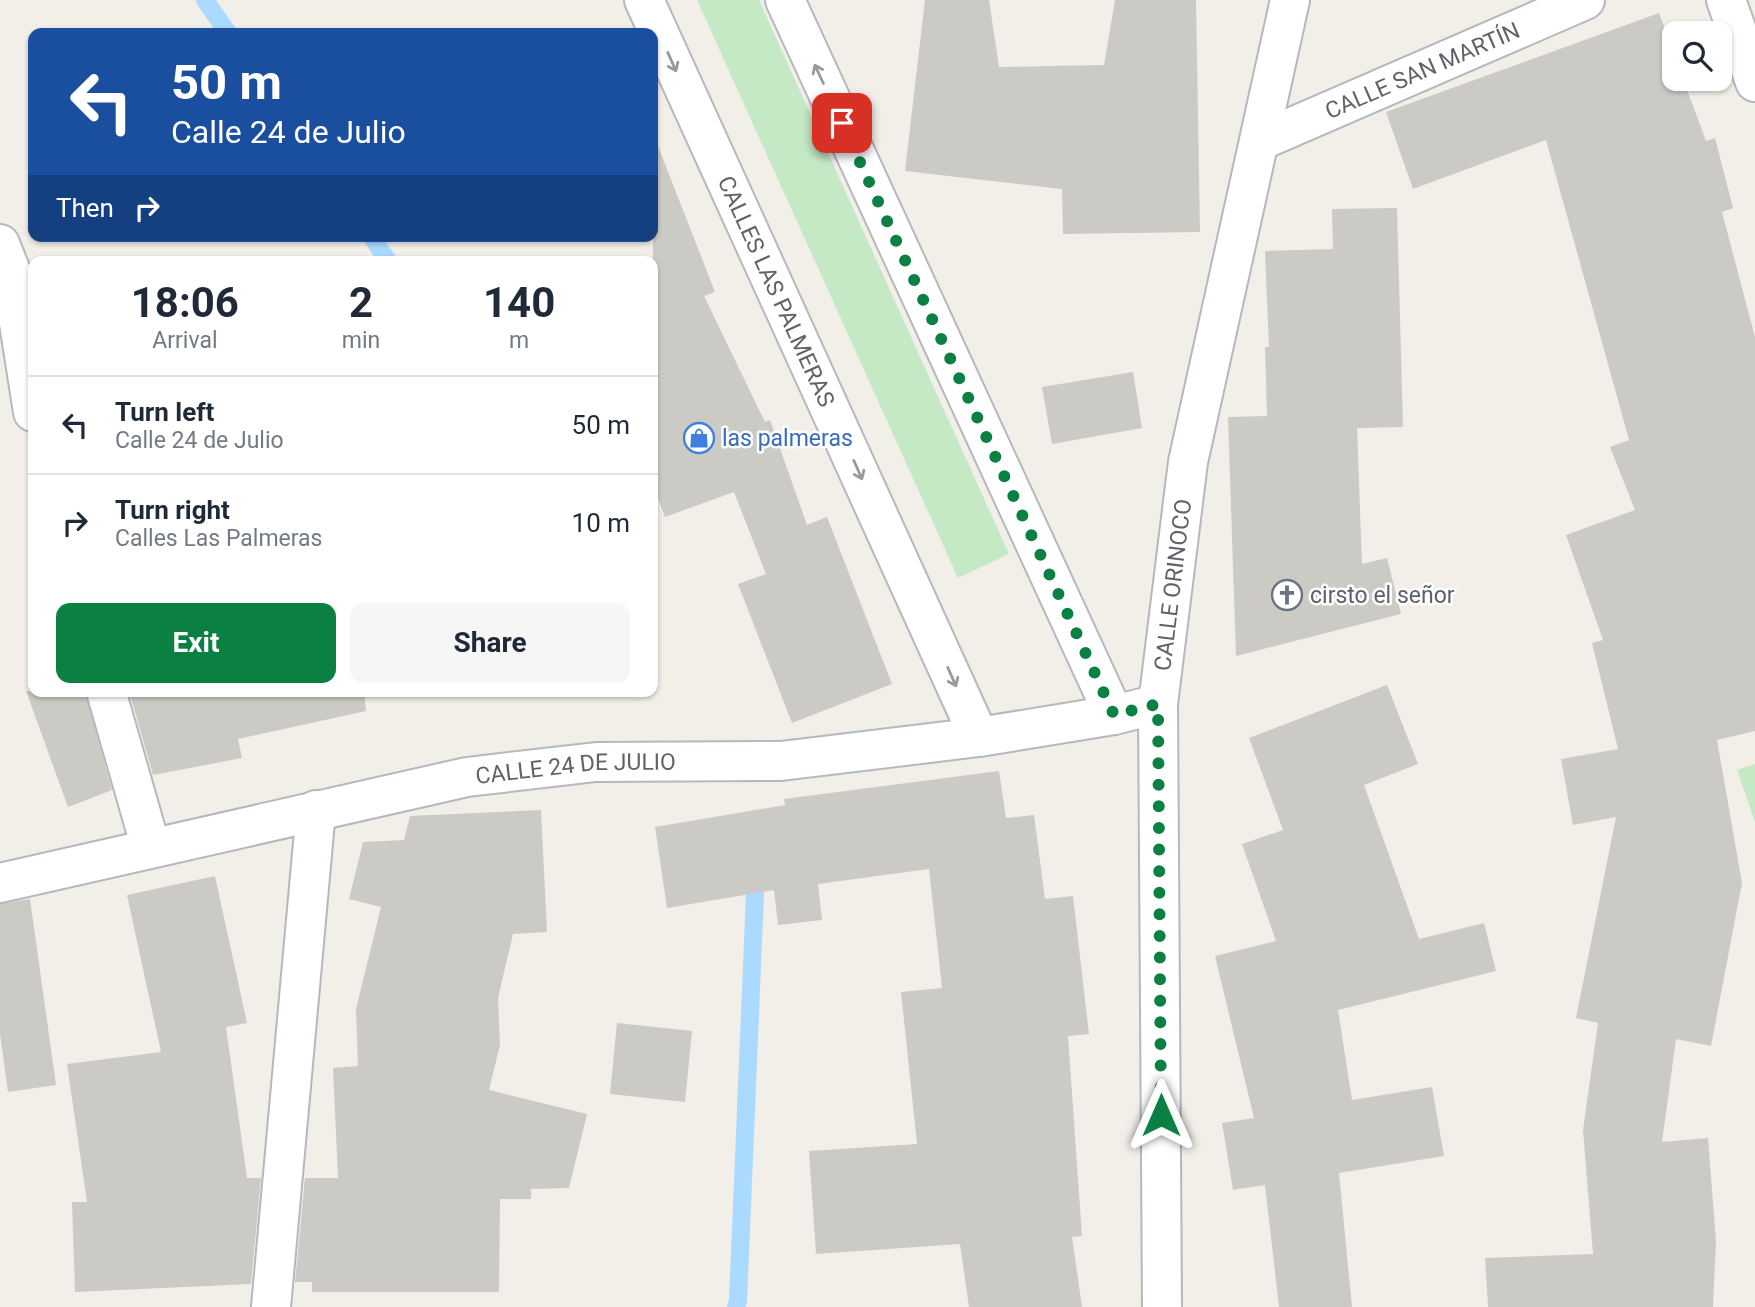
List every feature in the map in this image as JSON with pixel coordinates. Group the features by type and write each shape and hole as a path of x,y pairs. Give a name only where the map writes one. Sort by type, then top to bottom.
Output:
{"street":[{"name":"CALLES LAS PALMERAS","path":"644,0 657,28"},
{"path":"785,0 1114,715"},
{"name":"CALLE ORINOCO","path":"1163,1307 1158,704 1188,462 1290,0"},
{"name":"CALLE SAN MARTÍN","path":"1260,141 1584,0"},
{"path":"1726,0 1755,82"},
{"name":"CALLES LAS PALMERAS","path":"658,31 979,737"},
{"path":"0,244 11,272 28,380"},
{"path":"108,697 151,848"},
{"name":"CALLE 24 DE JULIO","path":"0,883 467,777 596,762 781,761 979,737 1114,715 1158,704"},
{"path":"271,1307 316,810"}],"green space":[{"path":"697,0 759,0 1009,554 958,578"},
{"path":"1755,764 1755,822 1737,770"}],"building":[{"path":"925,0 989,0 999,67 1104,65 1115,0 1196,0 1200,232 1063,234 1062,189 905,171"},
{"path":"1659,13 1662,21 1662,91 1687,91 1706,141 1715,138 1733,208 1722,212 1755,337 1755,731 1717,740 1742,883 1711,1046 1676,1039 1662,1142 1708,1138 1716,1241 1713,1307 1488,1307 1485,1258 1593,1254 1583,1130 1598,1023 1576,1018 1616,817 1573,825 1561,759 1618,749 1592,643 1603,640 1566,535 1635,510 1610,447 1629,440 1546,140 1413,189 1386,112"},
{"path":"658,146 715,292 704,296 765,422 770,420 807,525 827,517 892,684 792,723 738,584 766,574 734,492 665,517 658,498 658,256 653,256 653,242 658,242"},
{"path":"1397,208 1403,427 1357,428 1362,564 1387,558 1401,614 1236,656 1228,417 1267,416 1265,347 1269,347 1265,251 1333,249 1332,209"},
{"path":"1133,372 1142,428 1052,444 1042,387"},
{"path":"1387,685 1418,764 1364,785 1419,939 1484,923 1496,971 1338,1010 1352,1100 1432,1087 1444,1156 1339,1173 1352,1307 1279,1307 1265,1185 1233,1190 1222,1123 1254,1118 1215,956 1276,941 1242,844 1283,830 1249,738"},
{"path":"28,697 87,697 112,790 68,807"},
{"path":"131,697 365,697 366,711 238,739 242,758 153,775"},
{"path":"999,771 1006,818 1034,815 1045,899 1073,896 1089,1034 1068,1036 1082,1236 1072,1237 1082,1307 969,1307 960,1244 816,1254 809,1151 917,1144 901,992 942,988 929,869 818,884 822,920 778,925 774,890 667,908 655,827 785,805 784,799"},
{"path":"541,810 547,932 513,934 498,998 500,1045 489,1090 587,1114 569,1188 531,1189 531,1199 500,1199 499,1292 312,1292 312,1282 295,1282 305,1178 338,1178 333,1068 358,1066 356,1009 381,907 349,899 363,842 404,840 410,816"},
{"path":"215,876 247,1023 226,1027 247,1178 261,1178 251,1284 75,1292 72,1202 87,1202 67,1064 161,1052 127,895"},
{"path":"30,899 56,1085 8,1092 0,1034 0,904"},
{"path":"617,1023 692,1031 685,1102 610,1094"}],"waterway":[{"path":"205,0 225,28"},
{"path":"375,242 385,256"},
{"path":"736,1307 756,870"}],"place":[{"name":"las palmeras","path":"699,438"},
{"name":"cirsto el señor","path":"1287,595"}],"route":[{"path":"842,123 1114,715 1158,704 1161,1115"}]}
